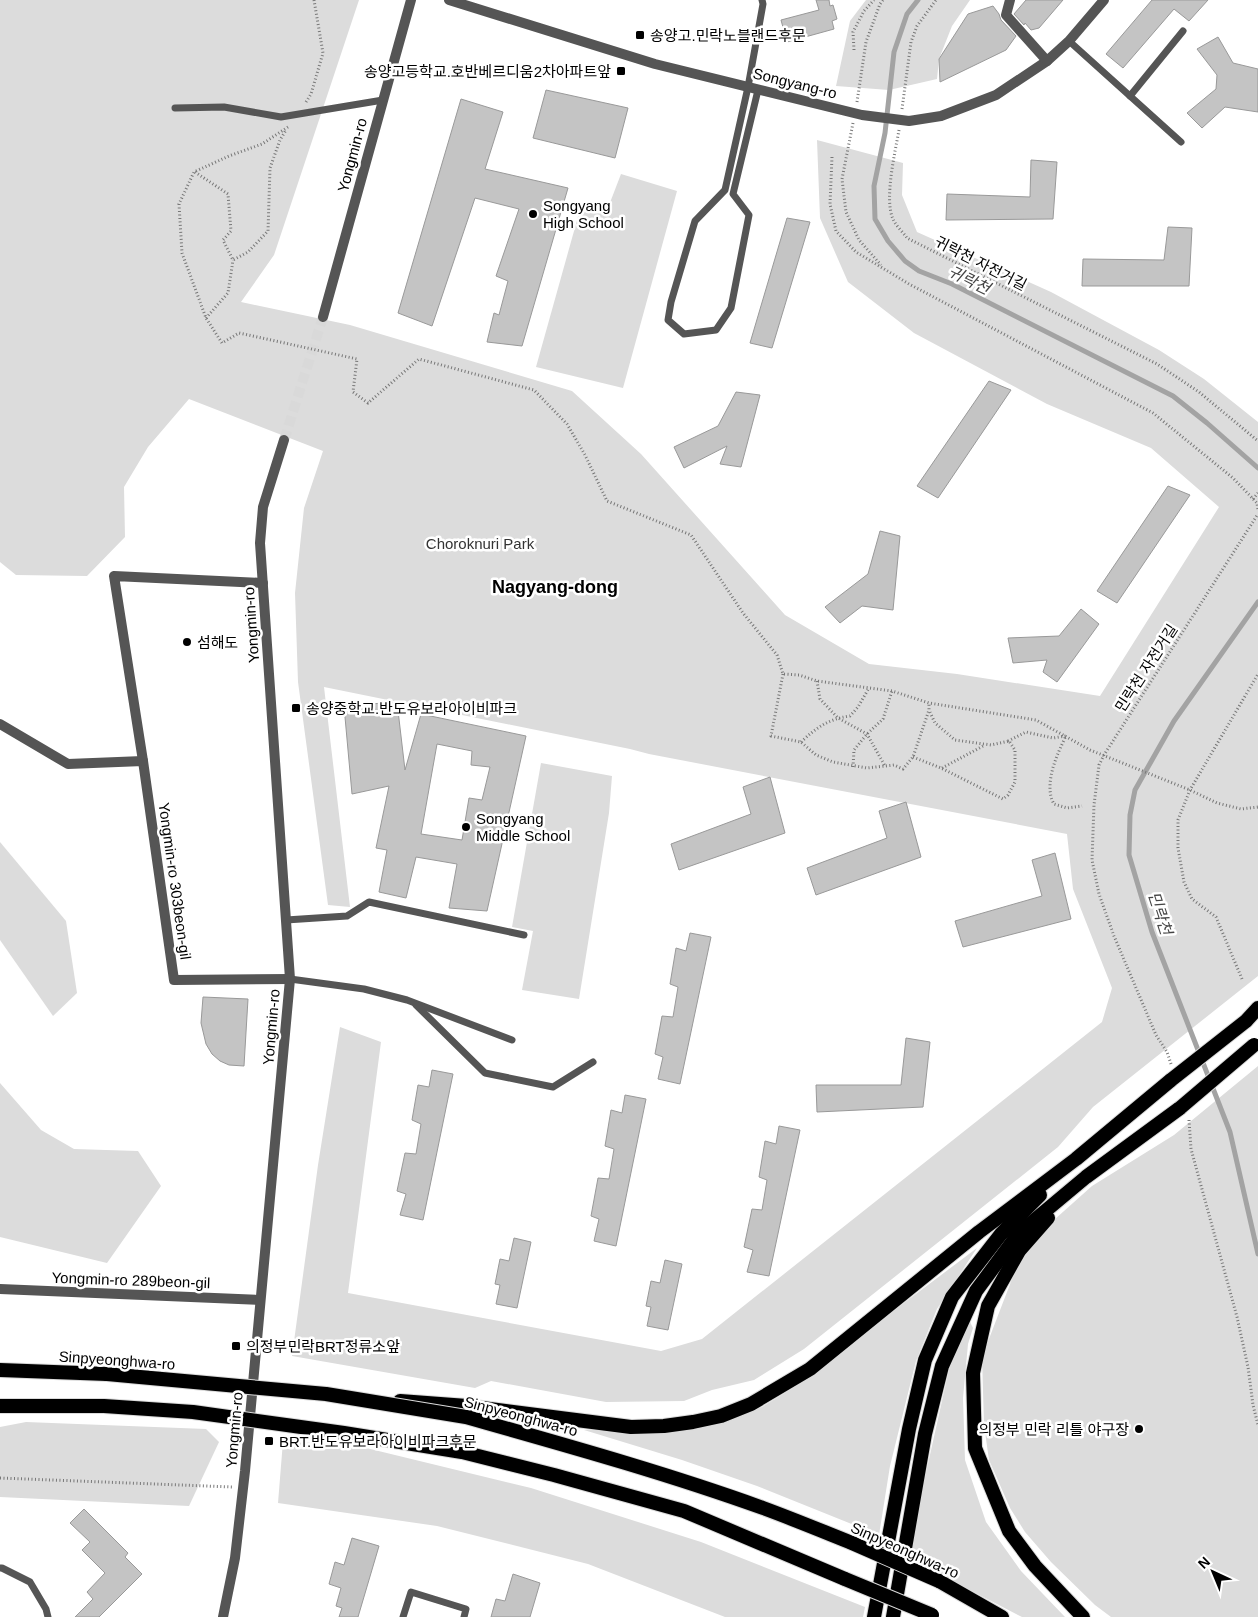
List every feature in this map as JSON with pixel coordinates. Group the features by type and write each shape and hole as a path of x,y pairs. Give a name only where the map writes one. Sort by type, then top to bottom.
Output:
{"highway":[{"path":"467,1412 631,1427 664,1426 693,1422 721,1416 751,1404 810,1369 979,1232 1076,1158 1258,1010"},
{"path":"893,1617 925,1434 942,1366 976,1291 1019,1233 1086,1177 1180,1108 1257,1043"},
{"path":"874,1617 909,1428 923,1368 952,1297 1001,1234 1076,1158"},
{"path":"1083,1617 1035,1566 1009,1531 975,1448 973,1372 988,1306 1019,1251 1086,1177"},
{"name":"Sinpyeonghwa-ro","path":"0,1370 108,1374 326,1394 467,1412 762,1508 852,1543 939,1581 1002,1617"},
{"path":"0,1406 104,1406 193,1412 462,1452 684,1511 934,1616"}],"street":[{"name":"Yongmin-ro","path":"323,317 411,0"},
{"name":"Songyang-ro","path":"449,0 655,64 858,114 909,122 941,116 996,95 1047,61 1069,41 1104,0"},
{"path":"1010,0 1006,15 1047,61"},
{"name":"Yongmin-ro","path":"223,1617 235,1558 243,1488 290,979 260,543 263,507 284,440"},
{"name":"Yongmin-ro 303beon-gil","path":"263,583 114,576 143,761 174,980 290,979"},
{"path":"0,724 68,764 143,761"},
{"name":"Yongmin-ro 289beon-gil","path":"0,1289 260,1300"}],"lane":[{"path":"753,88 724,190 696,221 671,302 668,320 684,334 716,330 732,308 749,215 733,194 753,88 762,0"},
{"path":"1130,96 1184,31"},
{"path":"1069,41 1181,142"},
{"path":"175,108 224,107 281,117 383,100"},
{"path":"286,920 347,916 369,902 524,936"},
{"path":"290,979 364,989 414,1003 512,1040"},
{"path":"414,1003 485,1073 553,1087 593,1062"},
{"path":"0,1568 30,1582 46,1609 48,1617"},
{"path":"403,1617 411,1592 466,1609 464,1617"}],"path":[{"path":"233,260 248,252 268,231 270,168 280,140 311,94 323,53 314,0"},
{"path":"854,50 854,32 864,11 874,0"},
{"path":"883,0 866,42 858,114 842,179 846,212 859,240 883,268"},
{"name":"귀락천 자전거길","path":"936,0 917,26 911,42 890,185 890,203 893,219 908,238 1157,364 1199,392 1258,441"},
{"path":"287,129 262,144 194,172 179,204 182,253 206,318 222,343 239,334 358,359 353,392 368,404 418,359 534,390 567,424 585,455 607,501 691,535 743,613 777,655 784,674 770,736 800,742 816,755 853,767 867,768 894,765 903,769 913,758 929,710 929,703"},
{"path":"832,157 830,204 836,231 856,252 910,284 1153,413 1233,478 1257,503 1258,510"},
{"path":"194,172 228,194 231,231 224,240 233,260 228,293 206,318"},
{"path":"1253,499 1258,493"},
{"name":"민락천 자전거길","path":"1104,755 1258,514"},
{"path":"784,674 799,675 817,681 892,691 929,703 1036,720 1090,750 1190,790 1217,803 1241,810 1258,807"},
{"path":"1242,979 1216,916 1192,900 1184,882 1178,848 1178,820 1190,790 1258,674"},
{"path":"817,681 820,699 838,718 867,734 885,766"},
{"path":"800,742 816,728 838,718 850,716 858,707 869,688"},
{"path":"853,767 854,750 883,719 892,691"},
{"path":"929,710 935,722 955,740 991,745 1009,741 1026,732 1053,738 1066,736"},
{"path":"1066,736 1054,759 1049,796 1054,804 1067,808 1082,806"},
{"path":"913,758 942,768 1003,799 1008,796 1015,782 1015,750 1009,741"},
{"path":"942,768 986,745"},
{"path":"0,1478 243,1488"}],"green space":[{"name":"Choroknuri Park","path":"0,0 359,0 274,255 241,302 350,325 572,391 641,454 785,615 869,664 957,674 1100,696 1219,507 1151,448 1047,404 914,333 848,282 820,218 817,140 903,163 902,195 917,232 1051,292 1159,350 1204,379 1258,422 1258,976 1093,1107 1058,1147 804,1349 754,1380 712,1390 684,1401 606,1402 491,1381 475,1388 292,1356 318,1165 340,1027 381,1042 348,1293 661,1351 702,1339 1102,1022 1112,988 1073,889 1067,834 649,754 324,687 350,907 328,905 298,682 295,593 304,508 323,451 189,399 148,447 124,487 125,537 87,576 16,575 0,562"},
{"path":"866,0 970,0 952,26 939,59 937,79 889,90 836,86 850,21"},
{"path":"621,174 677,191 623,388 536,367 581,206 606,213"},
{"path":"541,763 612,776 609,813 579,999 522,990 533,931 512,927"},
{"path":"0,842 66,921 77,993 53,1016 0,940"},
{"path":"1258,1066 1258,1617 1111,1617 1095,1605 1051,1562 1025,1532 1010,1508 989,1460 984,1425 982,1357 1012,1279 1032,1243 1045,1228 1092,1186 1174,1135"},
{"path":"0,1083 41,1130 74,1149 138,1151 161,1186 107,1263 0,1237"},
{"path":"977,1248 937,1309 916,1361 890,1466 879,1535 757,1486 682,1460 584,1430 675,1431 726,1419 762,1407 806,1380 872,1327"},
{"path":"969,1320 973,1328 968,1344 963,1398 965,1460 986,1522 1021,1571 1065,1617 1022,1617 916,1562 911,1540 952,1356"},
{"path":"26,1422 206,1429 219,1442 189,1506 0,1497 0,1427"},
{"path":"283,1441 358,1446 531,1488 701,1542 865,1607 863,1617 725,1617 588,1564 437,1526 278,1503"}],"building":[{"path":"816,0 829,0 830,6 833,5 837,19 832,21 834,29 787,42 781,20 819,10"},
{"path":"1026,0 1063,0 1039,28 1031,30 1014,14"},
{"path":"1152,0 1208,0 1189,21 1174,9 1123,68 1106,54"},
{"path":"993,6 1001,20 1016,36 1006,50 940,82 939,59 968,14"},
{"path":"1218,37 1233,63 1258,69 1258,112 1225,107 1202,128 1187,113 1216,89 1217,75 1197,49"},
{"path":"546,90 628,108 615,158 533,138"},
{"path":"461,99 503,112 485,169 568,188 522,346 487,342 494,313 499,315 508,281 496,276 519,209 475,198 432,326 398,313"},
{"path":"1031,160 1057,162 1053,219 946,220 947,194 1030,197"},
{"path":"787,218 810,222 772,348 750,343"},
{"path":"1168,227 1192,228 1189,286 1082,286 1083,259 1164,260"},
{"path":"989,381 1011,390 938,498 917,486"},
{"path":"736,392 760,395 741,467 720,464 727,446 684,468 674,447 718,426"},
{"path":"1168,486 1190,495 1117,603 1097,591"},
{"path":"880,531 900,536 893,610 862,606 840,623 825,607 868,574"},
{"path":"1081,609 1099,624 1057,682 1043,672 1047,660 1013,663 1008,638 1059,636"},
{"path":"397,702 405,770 421,714 526,736 487,911 449,908 457,864 416,857 406,898 379,892 387,850 376,848 389,786 352,794 344,706","holes":["437,744 472,751 471,765 490,767 482,800 469,798 462,840 421,834"]},
{"path":"770,777 785,833 679,870 671,844 751,814 743,787"},
{"path":"906,802 921,857 816,895 807,868 887,838 879,811"},
{"path":"1055,853 1071,919 963,947 955,921 1042,896 1032,860"},
{"path":"690,933 711,937 680,1084 658,1079 663,1057 655,1054 662,1016 673,1017 678,987 670,984 676,948 686,951"},
{"path":"203,997 248,999 244,1066 229,1065 220,1061 212,1054 206,1044 201,1023"},
{"path":"906,1038 930,1042 923,1107 817,1112 816,1085 901,1085"},
{"path":"432,1070 453,1074 423,1220 400,1215 406,1194 397,1191 405,1153 416,1154 421,1124 412,1120 418,1085 429,1087"},
{"path":"625,1095 646,1099 616,1246 594,1241 599,1219 591,1216 598,1178 609,1179 614,1149 605,1146 611,1110 622,1113"},
{"path":"779,1126 800,1130 769,1276 747,1272 753,1250 744,1247 752,1209 762,1210 767,1180 759,1177 765,1141 776,1144"},
{"path":"514,1238 531,1242 517,1308 496,1304 500,1285 495,1284 500,1259 509,1261"},
{"path":"665,1260 682,1264 668,1330 647,1326 651,1307 646,1306 651,1281 660,1283"},
{"path":"84,1509 128,1553 125,1557 142,1574 99,1617 75,1617 93,1599 87,1592 105,1573 82,1550 90,1542 70,1523"},
{"path":"352,1538 379,1546 358,1617 339,1617 342,1608 336,1606 341,1588 329,1584 335,1562 344,1565"},
{"path":"513,1574 540,1583 530,1617 491,1617 496,1599 505,1601"}],"waterway":[{"name":"귀락천","path":"918,0 907,14 894,52 885,133 874,186 875,219 888,241 905,261 919,271 952,284 1173,396 1258,468"},
{"name":"민락천","path":"1258,602 1174,721 1135,790 1130,815 1129,855 1152,932 1230,1132 1258,1254"}],"tunnel":[{"path":"284,440 323,317"}],"place":[{"name":"송양고.민락노블랜드후문","path":"640,35"},
{"name":"송양고등학교.호반베르디움2차아파트앞","path":"621,71"},
{"name":"Songyang High School","path":"533,214"},
{"name":"섬해도","path":"187,642"},
{"name":"송양중학교.반도유보라아이비파크","path":"296,708"},
{"name":"Songyang Middle School","path":"466,827"},
{"name":"의정부민락BRT정류소앞","path":"236,1346"},
{"name":"의정부 민락 리틀 야구장","path":"1139,1429"},
{"name":"BRT.반도유보라아이비파크후문","path":"269,1441"}],"district":[{"name":"Nagyang-dong","path":"555,587"}]}
